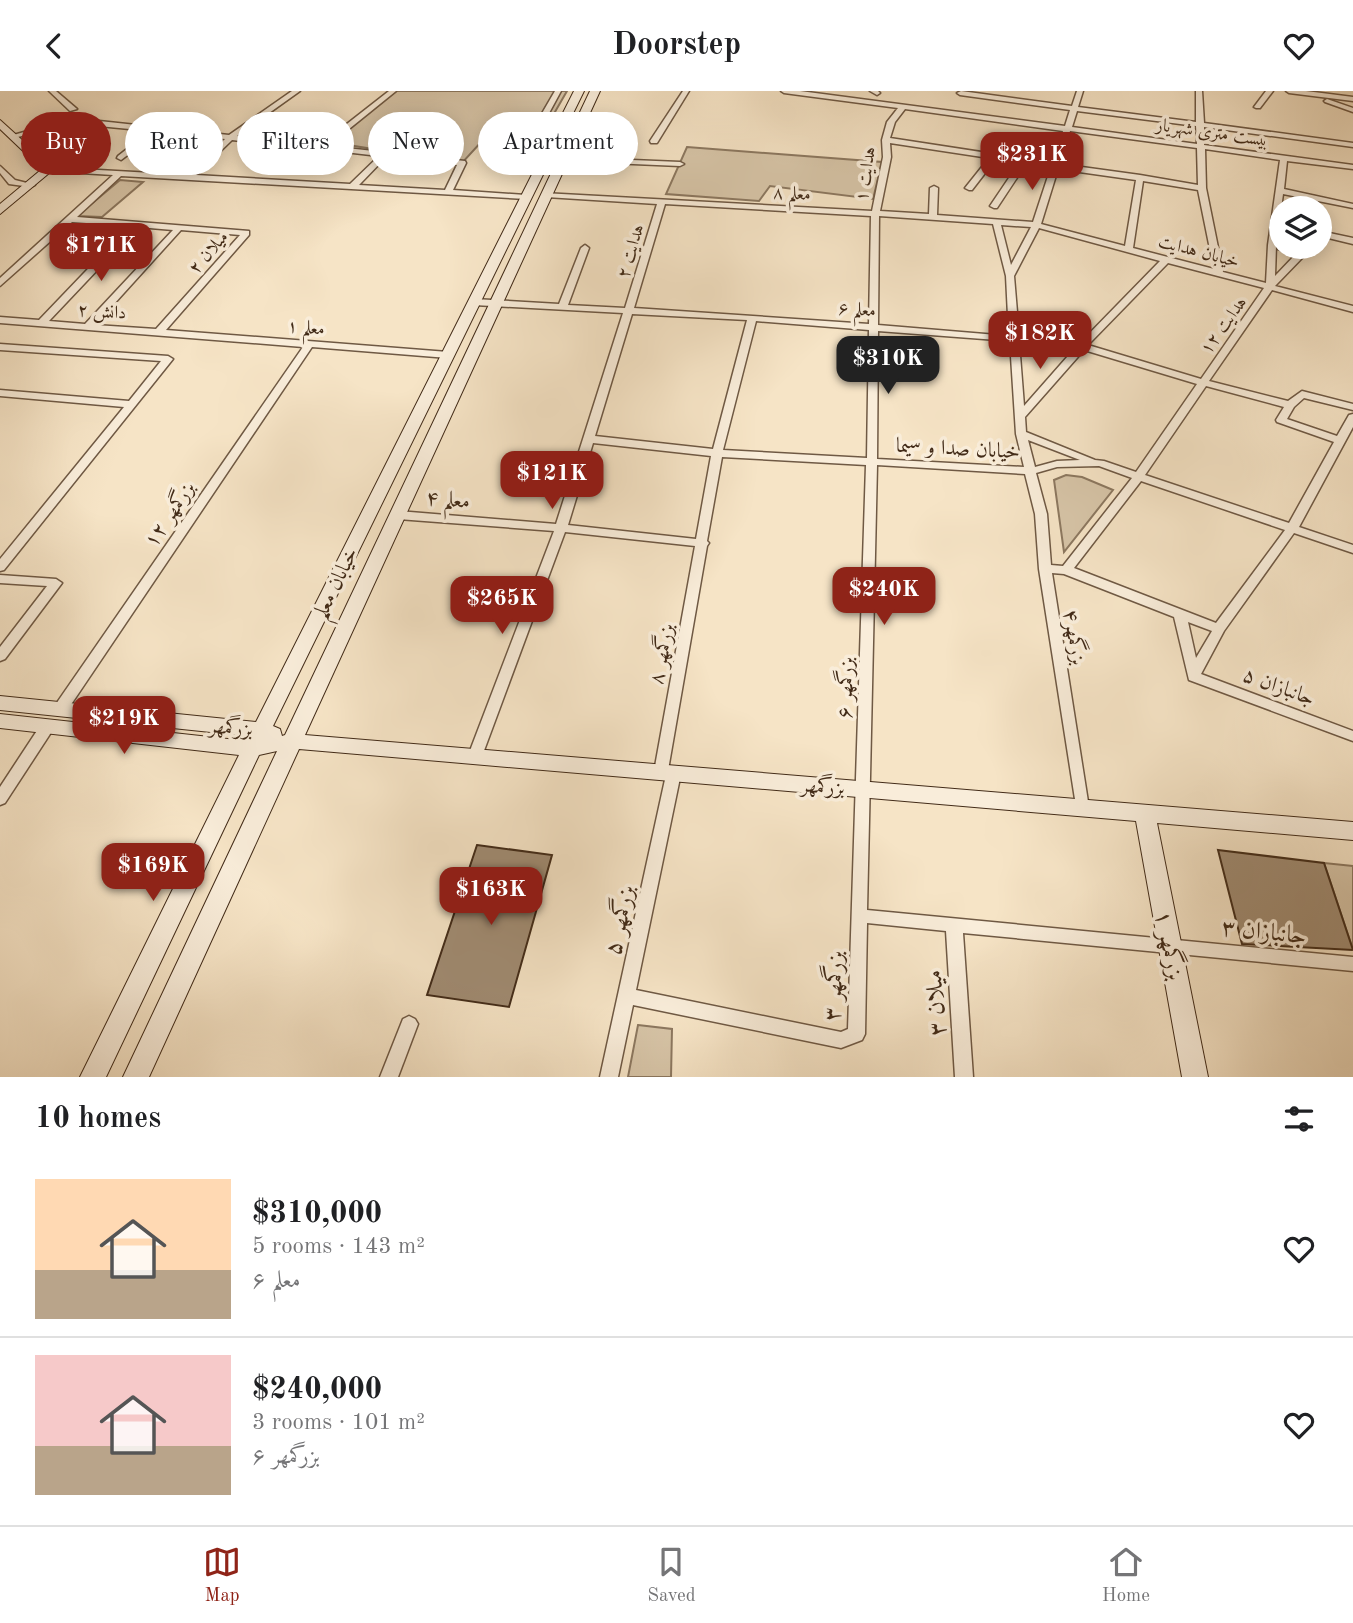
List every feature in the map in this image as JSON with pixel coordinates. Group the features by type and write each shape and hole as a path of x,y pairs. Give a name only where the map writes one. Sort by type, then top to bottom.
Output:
{"main road":[{"name":"خیابان معلم","path":"572,112 579,91"},
{"name":"خیابان معلم","path":"582,112 595,91"},
{"path":"0,123 21,144"},
{"path":"0,210 41,175"},
{"name":"خیابان معلم","path":"93,1077 474,302 527,197 542,175"},
{"name":"خیابان معلم","path":"136,1077 546,195 551,175"},
{"name":"بزرگمهر","path":"0,703 61,708 257,739"},
{"name":"بزرگمهر","path":"0,721 47,727 292,741 1353,831"},
{"name":"بزرگمهر ۱","path":"1145,813 1195,1077"}],"street":[{"path":"52,91 73,109"},
{"path":"189,178 231,137 297,91"},
{"path":"354,122 393,91"},
{"path":"546,112 558,91"},
{"path":"654,141 686,91"},
{"path":"785,91 1066,129"},
{"path":"1010,276 1037,225 1080,91"},
{"path":"1199,91 1202,188 1219,273"},
{"path":"1258,107 1270,91"},
{"path":"1289,91 1341,94 1353,99"},
{"path":"949,113 958,92 1353,145"},
{"path":"1304,93 1353,110"},
{"path":"903,107 891,122 886,140 1202,188"},
{"name":"بیست متری شهریار","path":"1066,129 1353,167"},
{"path":"13,136 21,134"},
{"path":"223,136 237,138"},
{"name":"هدایت ۱","path":"873,328 875,213 887,157 886,140"},
{"path":"121,158 125,155"},
{"path":"970,188 994,156"},
{"path":"1281,196 1284,158"},
{"path":"638,160 680,164"},
{"path":"994,206 1025,160"},
{"path":"0,169 12,182 30,185"},
{"path":"352,187 368,171"},
{"path":"111,174 527,197"},
{"path":"0,283 118,175"},
{"path":"448,193 456,175"},
{"path":"1129,249 1140,177"},
{"path":"933,217 934,188"},
{"path":"1281,191 1353,206"},
{"name":"معلم ۸","path":"546,195 1037,225"},
{"name":"هدایت ۲","path":"475,757 561,528 662,201"},
{"name":"میلان ۲","path":"69,219 246,233 160,331"},
{"path":"996,221 1010,276"},
{"path":"42,323 137,223"},
{"name":"خیابان هدایت","path":"1037,225 1353,309"},
{"path":"88,326 179,228"},
{"path":"1332,237 1353,241"},
{"path":"562,307 585,249"},
{"path":"1022,415 1082,346 1167,259"},
{"path":"1270,286 1275,259"},
{"name":"هدایت ۱۲","path":"1066,571 1138,477 1270,286 1296,259"},
{"name":"بزرگمهر۴","path":"1010,276 1022,415 1021,434 1041,514 1045,569 1082,808"},
{"name":"معلم ۶","path":"474,302 752,318 1082,346 1201,383 1290,405"},
{"name":"بزرگمهر ۸","path":"668,773 717,453 752,318"},
{"name":"دانش ۲","path":"0,320 160,331"},
{"name":"بزرگمهر ۶","path":"861,789 872,463 873,328"},
{"name":"معلم ۱","path":"160,331 449,355"},
{"name":"بزرگمهر ۱۲","path":"61,708 310,343"},
{"path":"0,347 168,359 0,567"},
{"path":"1340,440 1282,421 1290,405 1303,394 1353,407"},
{"path":"1,395 131,404"},
{"path":"1195,673 1219,629 1292,528 1350,422"},
{"path":"1021,434 1100,463"},
{"name":"خیابان صدا و سیما","path":"589,439 717,453 1032,471 1057,464 1100,463 1353,549"},
{"name":"معلم ۴","path":"398,515 703,543"},
{"path":"1045,569 1066,571 1219,629"},
{"path":"0,579 56,583 0,656"},
{"path":"1180,613 1195,673"},
{"name":"جانبازان ۵","path":"1195,673 1194,677 1353,736"},
{"path":"0,799 47,727"},
{"name":"بزرگمهر ۵","path":"609,1077 668,773"},
{"name":"بزرگمهر ۳","path":"626,996 841,1040 856,1034 861,916 861,789"},
{"path":"861,916 1170,946"},
{"name":"میلان ۳","path":"954,925 964,1077"},
{"name":"جانبازان ۳","path":"1170,946 1353,964"},
{"path":"390,1077 409,1024"}],"shaded area":[{"path":"393,91 567,91 555,112 478,112 478,145 464,161 464,112 368,112 368,148 354,146 354,122"},
{"path":"687,147 882,162 873,199 770,186 759,201 666,194"},
{"path":"120,180 143,182 102,217 77,216"},
{"path":"1066,475 1082,477 1113,490 1064,552 1054,480"},
{"path":"1324,863 1353,866 1353,950"},
{"path":"638,1025 672,1029 671,1077 628,1077"}],"building":[{"path":"477,845 552,855 509,1007 427,995"},
{"path":"1218,850 1324,863 1353,950 1242,944"}]}
